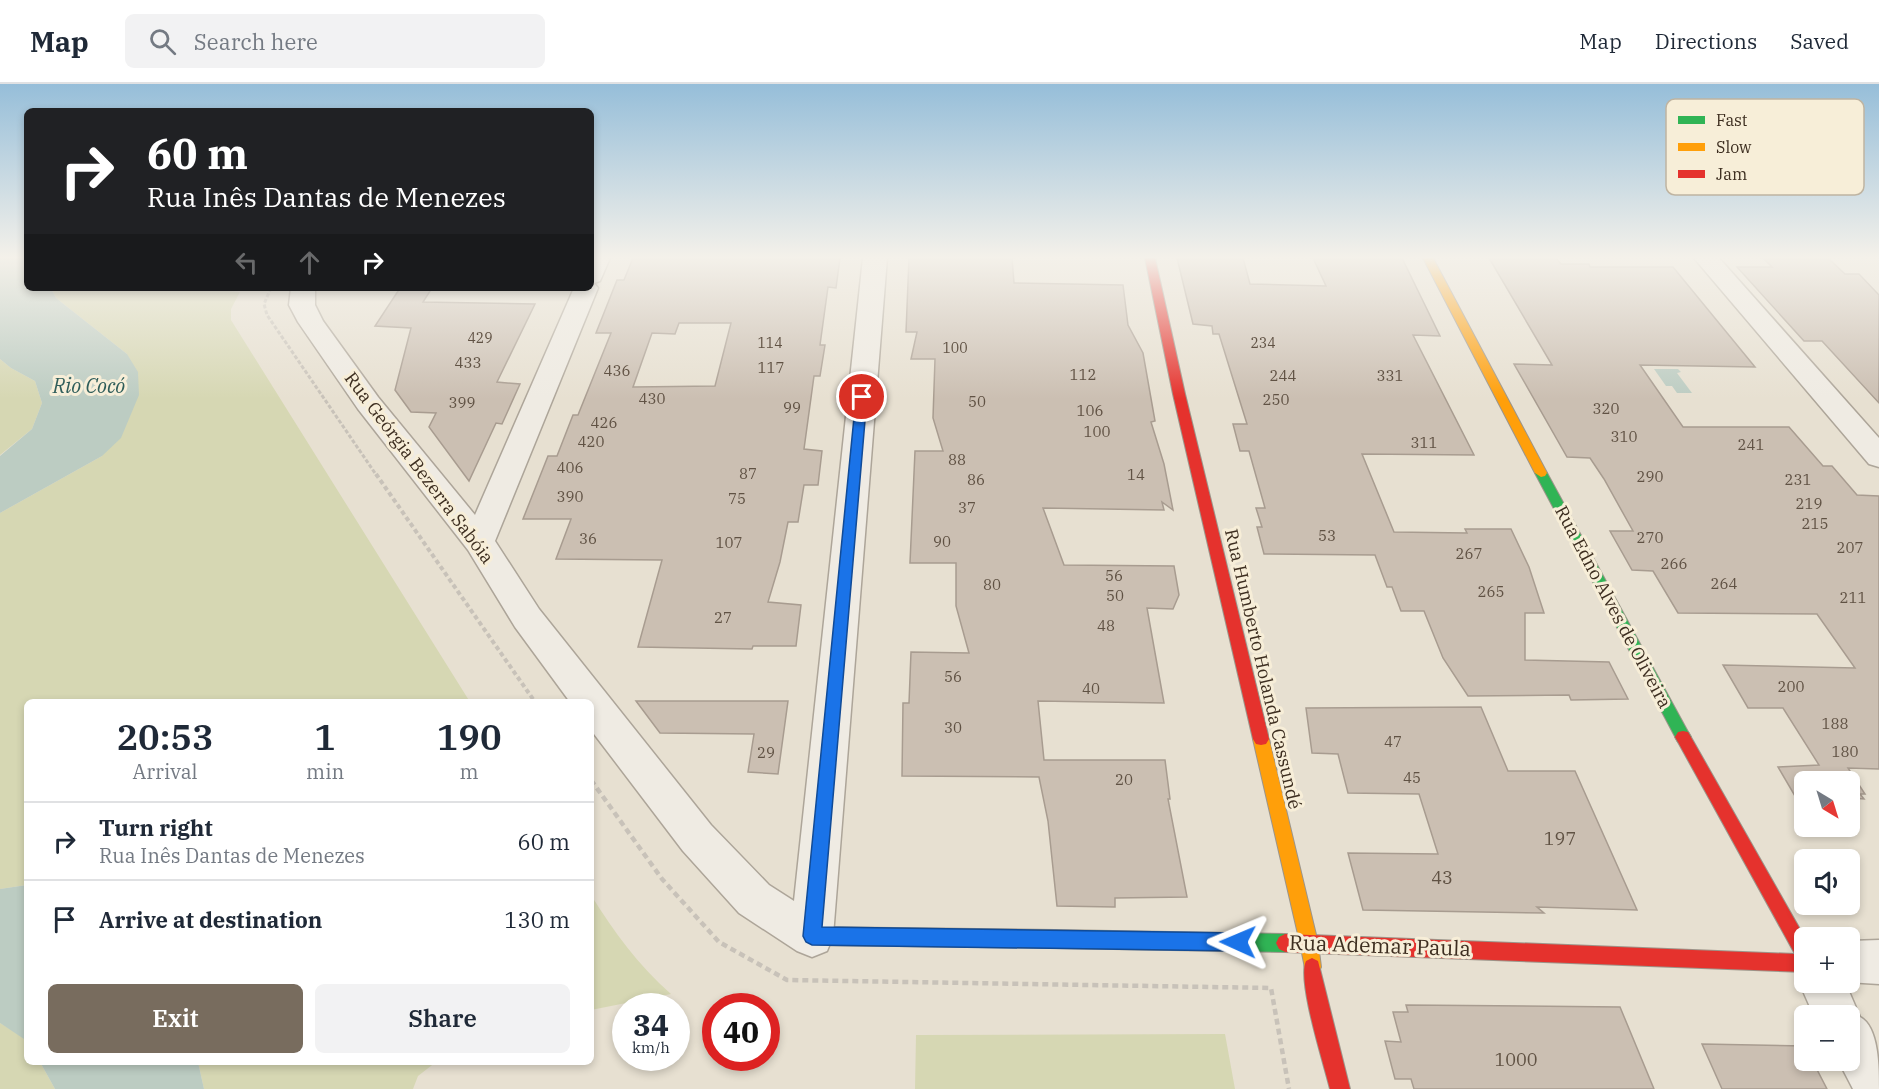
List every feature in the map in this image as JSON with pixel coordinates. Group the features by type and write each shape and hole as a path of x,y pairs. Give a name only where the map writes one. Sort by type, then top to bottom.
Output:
{"street":[{"name":"Rua Geórgia Bezerra Sabóia","path":"302,305 311,322 368,403 479,542 527,618 589,699"},
{"path":"479,542 579,305"},
{"path":"812,936 870,305"},
{"name":"Rua Humberto Holanda Cassundé","path":"1160,305 1309,943 1314,986 1340,1089"},
{"name":"Rua Edno Alves de Oliveira","path":"1453,305 1642,664 1794,935"},
{"path":"1747,305 1879,457"},
{"name":"Rua Geórgia Bezerra Sabóia","path":"594,706 697,838 754,899 812,936"},
{"name":"Rua Ademar Paula","path":"812,936 1309,943 1794,963"},
{"path":"1860,962 1879,962"},
{"path":"1860,1055 1878,1089"}],"path":[{"path":"264,305 267,315 444,574 533,699"}],"green space":[{"path":"65,305 233,305 231,320 468,699 24,699 24,885 0,889 0,513 102,456 127,354"},
{"path":"0,359 35,381 42,403 32,429 0,455"},
{"path":"594,900 627,948 670,993 612,993 612,1006 594,1009"},
{"path":"0,1023 24,1037 24,1065 42,1065 55,1089 0,1089"},
{"path":"1225,1034 1235,1089 915,1089 916,1035"},
{"path":"199,1065 432,1065 418,1076 413,1089 204,1089"}],"water":[{"name":"Rio Cocó","path":"0,305 65,305 127,354 138,372 139,395 121,438 102,456 0,513 0,456 32,429 42,403 35,381 0,359"},
{"path":"1654,369 1678,369 1681,372 1677,373 1692,393 1677,393 1672,386 1666,386"},
{"path":"24,885 24,1039 0,1023 0,889"},
{"path":"42,1065 199,1065 204,1089 55,1089"}],"building":[{"path":"389,305 535,305 497,382 520,384 502,424 496,423 469,481 429,427 436,413 411,412 395,390 411,328 375,326"},
{"path":"607,305 826,305 820,345 825,345 820,376 814,376 804,449 822,451 818,485 804,485 798,522 788,522 780,562 768,602 801,605 796,646 753,646 752,649 638,647 662,560 556,559 571,519 523,519 548,456 557,456 573,415 578,415 611,333 596,333","holes":["679,323 731,323 715,386 633,387 652,333 675,334"]},
{"path":"907,305 1125,305 1128,325 1143,353 1155,421 1151,422 1164,464 1173,510 1162,502 1164,510 1043,508 1064,565 1174,566 1179,595 1173,609 1147,608 1164,703 1038,701 1044,760 1165,760 1170,799 1168,799 1187,897 1115,898 1115,907 1057,906 1048,821 1039,777 902,776 903,703 909,703 911,652 969,653 956,606 956,563 910,563 915,451 943,451 933,418 935,359 911,359 917,332 906,332"},
{"path":"1188,305 1425,305 1440,336 1413,335 1474,455 1362,454 1394,532 1467,533 1465,529 1511,529 1529,567 1544,613 1525,613 1525,660 1609,662 1628,699 1571,700 1569,695 1468,696 1443,658 1424,611 1401,611 1392,587 1387,587 1375,555 1264,554 1257,527 1262,527 1256,508 1265,508 1249,451 1240,451 1233,424 1247,424 1219,334 1213,334 1212,326 1193,324"},
{"path":"1517,305 1704,305 1755,367 1640,365 1683,427 1789,427 1823,466 1832,466 1857,495 1879,496 1879,769 1794,771 1794,794 1778,767 1819,765 1783,708 1748,708 1723,665 1855,668 1817,614 1678,613 1653,571 1632,570 1610,531 1633,531 1604,479 1590,458 1567,457 1514,364 1552,365"},
{"path":"1771,305 1879,305 1879,403 1822,341 1804,341"},
{"path":"636,701 788,701 778,774 748,772 754,734 660,733"},
{"path":"1481,707 1508,771 1575,771 1637,910 1537,907 1544,913 1363,910 1348,853 1438,854 1419,794 1348,793 1338,754 1312,753 1306,708"},
{"path":"1406,1005 1620,1007 1654,1089 1414,1089 1411,1079 1395,1079 1385,1041 1401,1042 1393,1012 1408,1012"},
{"path":"1702,1044 1794,1046 1794,1071 1818,1071 1827,1089 1722,1089"}],"traffic: fast":[{"path":"1541,473 1683,737"},
{"path":"1055,939 1285,943"}],"traffic: slow":[{"path":"1453,305 1541,473"},
{"path":"1261,739 1309,943 1312,967"},
{"path":"812,936 1055,939"}],"traffic: jam":[{"path":"1160,305 1261,739"},
{"path":"1683,737 1794,935"},
{"path":"1285,943 1794,963"},
{"path":"1312,967 1314,986 1340,1089"}],"route":[{"path":"862,397 812,936 1238,942"}]}
